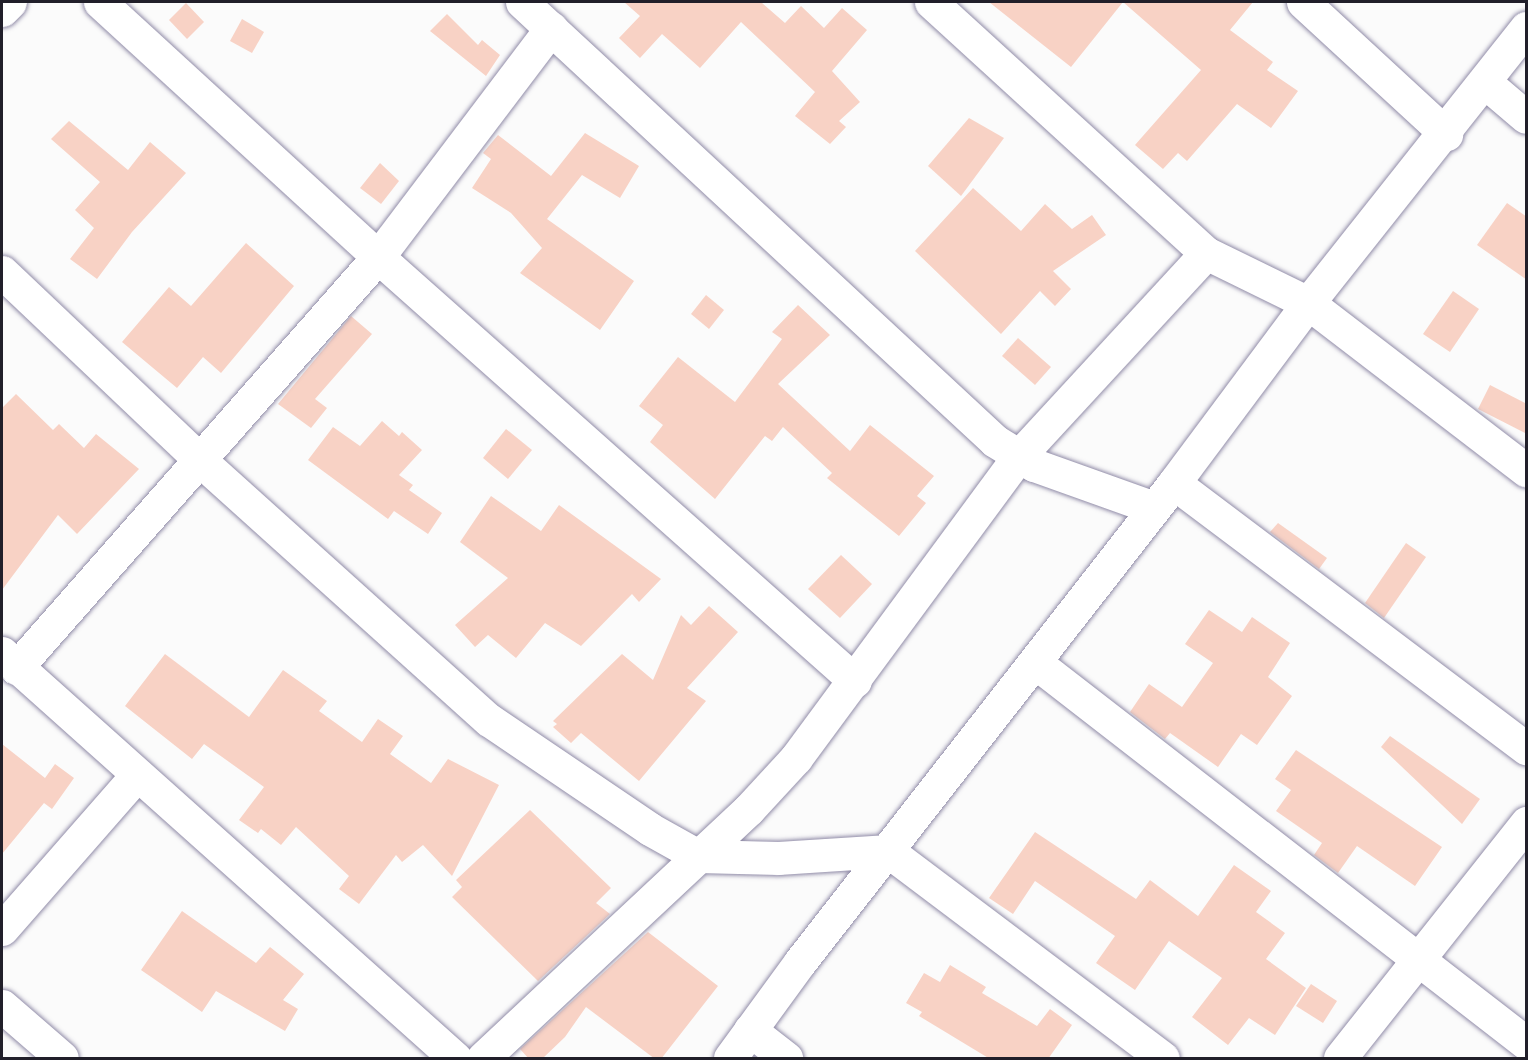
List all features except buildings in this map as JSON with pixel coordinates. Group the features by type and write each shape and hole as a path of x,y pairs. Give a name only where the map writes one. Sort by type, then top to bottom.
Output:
{"street":[{"path":"2,10 10,2"},
{"path":"100,2 378,257 855,681"},
{"path":"522,2 995,441 1017,458 1164,495 1527,748"},
{"path":"931,2 1206,253 1308,303 1527,470"},
{"path":"1303,2 1446,134"},
{"path":"455,1059 9,661 201,461 378,257 550,28"},
{"path":"730,1059 888,851 1036,663 1308,303 1486,84 1527,28"},
{"path":"1486,84 1527,117"},
{"path":"483,1059 749,809 796,758 855,681 1017,458 1206,253"},
{"path":"2,272 201,461 489,720 650,829 698,856 779,858 888,851 1163,1059"},
{"path":"1036,663 1527,1043"},
{"path":"2,929 137,775"},
{"path":"1340,1059 1527,823"},
{"path":"2,1006 62,1059"},
{"path":"750,1030 786,1059"}]}
